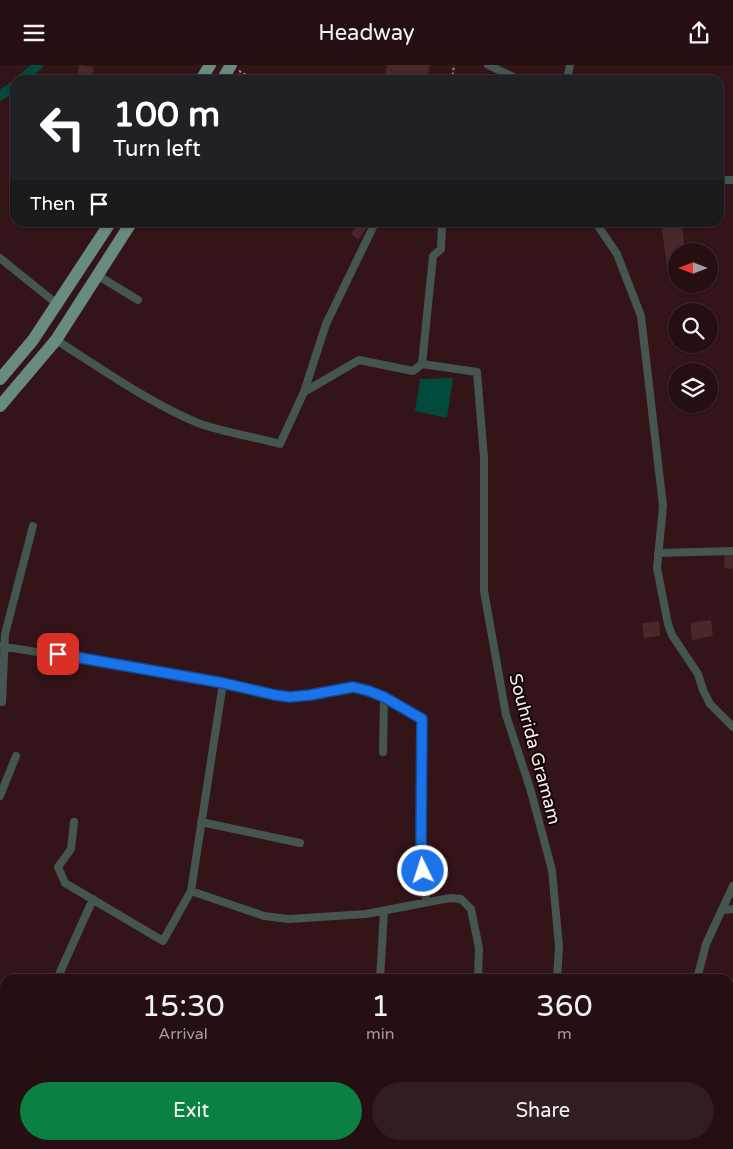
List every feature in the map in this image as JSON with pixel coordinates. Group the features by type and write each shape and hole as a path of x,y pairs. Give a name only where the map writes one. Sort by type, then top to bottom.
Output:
{"main road":[{"path":"0,379 33,340 107,227"},
{"path":"0,406 56,340 128,227"}],"street":[{"path":"488,65 509,75"},
{"path":"56,340 140,393 178,413 200,423 280,444 304,392 326,324 373,227"},
{"path":"304,392 359,361 413,371 422,363 433,256 441,249 442,227"},
{"path":"599,227 617,253 642,316 663,506 657,568 668,624 672,635 698,674 710,704 733,727"},
{"path":"0,259 57,305"},
{"path":"97,275 138,300"},
{"name":"Souhrida Gramam","path":"422,363 477,372 484,458 484,591 506,715 530,789 552,870 559,947 557,974"},
{"path":"2,702 2,646 33,526"},
{"path":"658,553 733,551"},
{"path":"2,646 223,683 290,697 353,687 384,697 422,719 421,839 426,902"},
{"path":"74,822 71,849 58,867 65,883 163,941 191,891 223,683"},
{"path":"383,752 384,697"},
{"path":"0,796 16,756"},
{"path":"201,822 300,843"},
{"path":"698,974 706,943 733,886"},
{"path":"191,891 264,916 289,919 315,919 366,914 451,898 462,899 471,909 479,948 478,974"},
{"path":"59,974 92,899"},
{"path":"722,910 733,909"},
{"path":"380,974 384,911"}],"path":[{"path":"231,65 248,75"}],"shaded area":[{"path":"453,378 447,418 415,411 420,379"}],"building":[{"path":"79,65 94,67 92,75 78,75"},
{"path":"387,65 430,65 428,75 385,75"},
{"path":"356,227 367,227 358,240 351,234"},
{"path":"662,227 682,227 684,243 668,243 668,267"},
{"path":"725,552 733,553 733,569 724,568"},
{"path":"711,620 713,636 692,640 690,623"},
{"path":"659,621 660,636 644,638 642,623"}],"waterway":[{"path":"27,75 38,65"},
{"path":"0,96 10,89"}],"route":[{"path":"58,654 223,683 290,697 353,687 384,697 422,719 421,839 423,871"}]}
